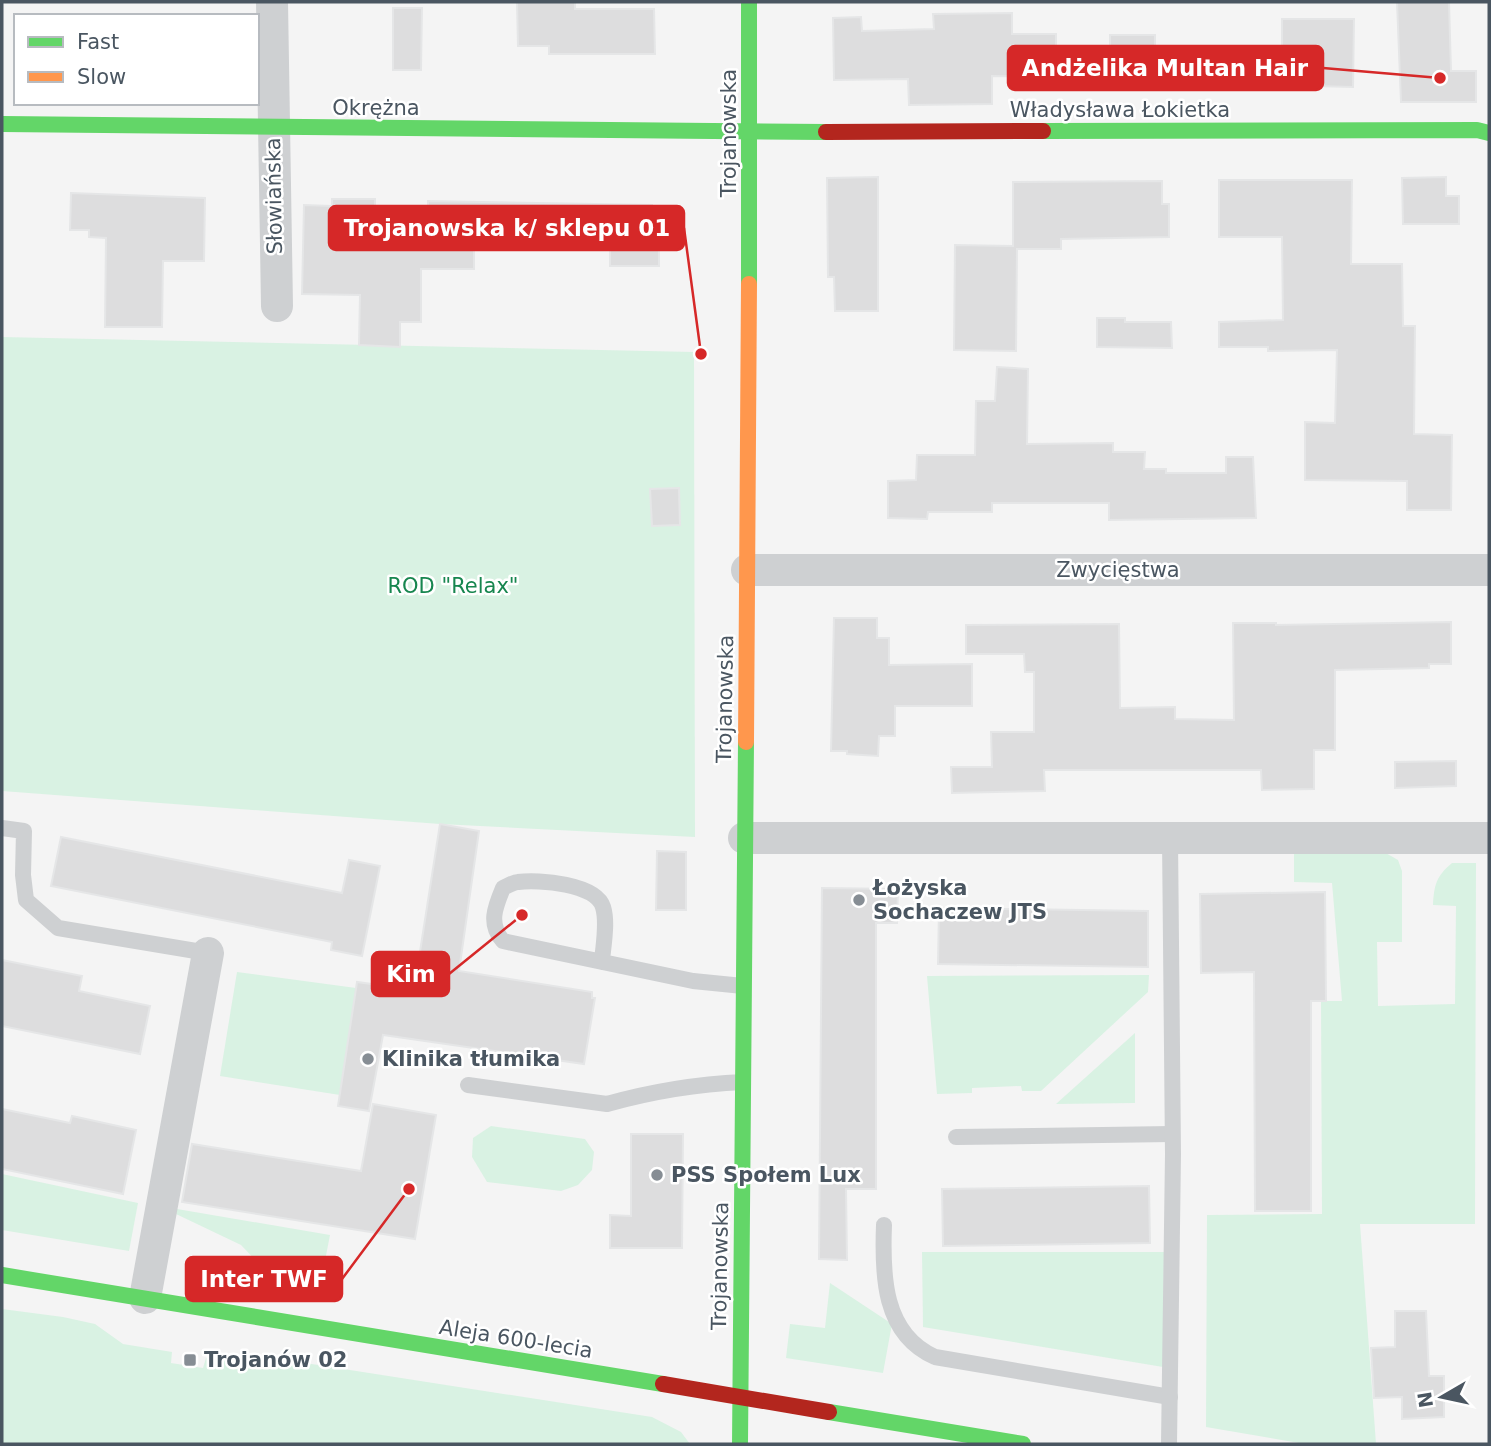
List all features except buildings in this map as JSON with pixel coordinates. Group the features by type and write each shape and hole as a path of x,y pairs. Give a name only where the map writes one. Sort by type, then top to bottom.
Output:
{"street":[{"name":"Słowiańska","path":"272,2 277,306"},
{"name":"Trojanowska","path":"740,1444 749,2"},
{"name":"Okrężna","path":"2,124 750,132"},
{"name":"Władysława Łokietka","path":"750,132 1477,130 1489,133"},
{"name":"Zwycięstwa","path":"747,570 1489,570"},
{"path":"744,838 1489,838"},
{"path":"145,1298 208,953"},
{"name":"Aleja 600-lecia","path":"2,1275 1023,1444"}],"lane":[{"path":"2,828 24,831 23,875 26,900 58,928 208,953"},
{"path":"1169,1444 1172,1134 1170,837"},
{"path":"602,962 605,925 603,906 593,892 565,884 517,882 503,888 495,907 495,932 503,942 693,981 743,986"},
{"path":"468,1086 607,1104 719,1083 743,1082"},
{"path":"956,1137 1172,1134"},
{"path":"884,1225 884,1283 907,1338 920,1350 935,1357 1170,1397"}],"green space":[{"name":"ROD \"Relax\"","path":"2,337 694,352 695,837 440,824 2,791"},
{"path":"1294,852 1384,852 1398,860 1402,871 1402,942 1377,942 1378,1006 1455,1004 1456,906 1433,905 1434,892 1439,877 1452,863 1476,863 1475,1224 1360,1224 1376,1444 1305,1444 1206,1427 1207,1215 1322,1214 1321,1001 1342,1001 1332,883 1294,882"},
{"path":"237,972 356,988 340,1095 220,1076"},
{"path":"1149,975 1148,992 1041,1091 1022,1091 1021,1086 972,1088 972,1093 937,1094 927,976"},
{"path":"1135,1033 1135,1103 1056,1104"},
{"path":"491,1126 585,1139 594,1152 592,1170 578,1185 561,1191 487,1182 472,1157 473,1138"},
{"path":"2,1174 138,1203 129,1251 2,1230"},
{"path":"177,1209 330,1235 323,1271 259,1264 241,1245 176,1214"},
{"path":"922,1252 1164,1252 1163,1367 923,1327"},
{"path":"830,1283 892,1324 883,1373 786,1358 790,1324 825,1328"},
{"path":"2,1309 95,1324 123,1344 172,1352 171,1363 203,1368 206,1358 246,1362 286,1360 652,1417 681,1432 690,1444 2,1444"}],"traffic: fast":[{"path":"749,2 749,284"},
{"path":"2,124 826,132"},
{"path":"1043,131 1477,130 1489,133"},
{"path":"740,1444 746,742"},
{"path":"2,1275 663,1384"},
{"path":"829,1412 1023,1444"}],"traffic: slow":[{"path":"746,742 749,284"}],"traffic: jam":[{"path":"826,132 1043,131"},
{"path":"663,1384 829,1412"}],"place":[{"name":"Andżelika Multan Hair","path":"1440,78"},
{"name":"Trojanowska k/ sklepu 01","path":"701,354"},
{"name":"Łożyska Sochaczew JTS","path":"859,900"},
{"name":"Kim","path":"522,915"},
{"name":"Klinika tłumika","path":"368,1059"},
{"name":"PSS Społem Lux","path":"657,1175"},
{"name":"Inter TWF","path":"409,1189"},
{"name":"Trojanów 02","path":"190,1360"}]}
